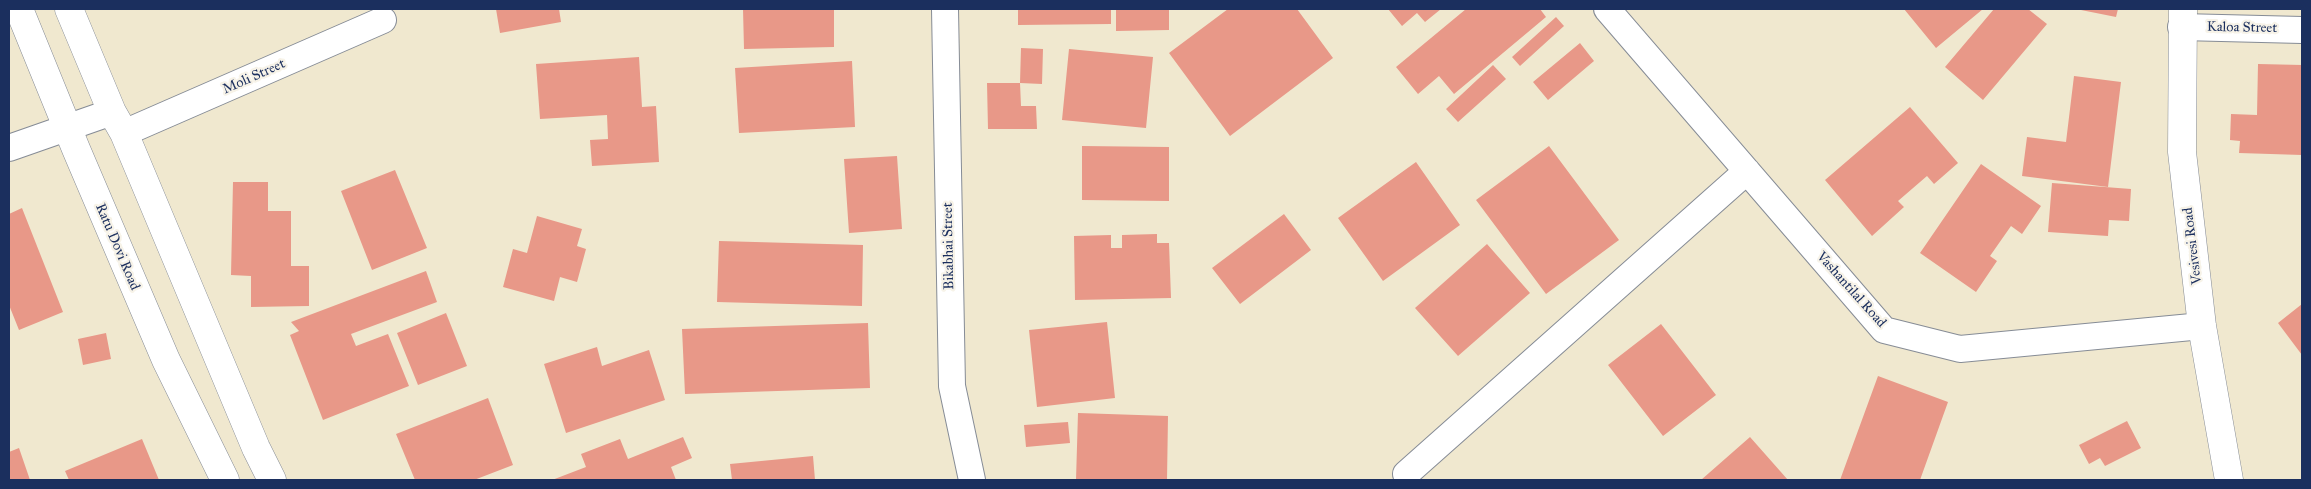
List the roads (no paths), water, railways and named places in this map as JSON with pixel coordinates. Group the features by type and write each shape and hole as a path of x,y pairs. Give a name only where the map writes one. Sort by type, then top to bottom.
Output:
{"main road":[{"name":"Ratu Dovi Road","path":"19,9 166,360 225,480"},
{"path":"69,9 256,448 272,480"},
{"name":"Vesivesi Road","path":"2182,18 2182,152 2202,326 2229,480"}],"street":[{"name":"Bikabhai Street","path":"945,9 952,386 972,480"},
{"name":"Vashantilal Road","path":"1607,9 1884,330 1960,349 2202,326"},
{"name":"Kaloa Street","path":"2182,18 2302,30"},
{"name":"Moli Street","path":"9,148 68,126 118,123 384,20"},
{"path":"1406,474 1746,171"}]}
